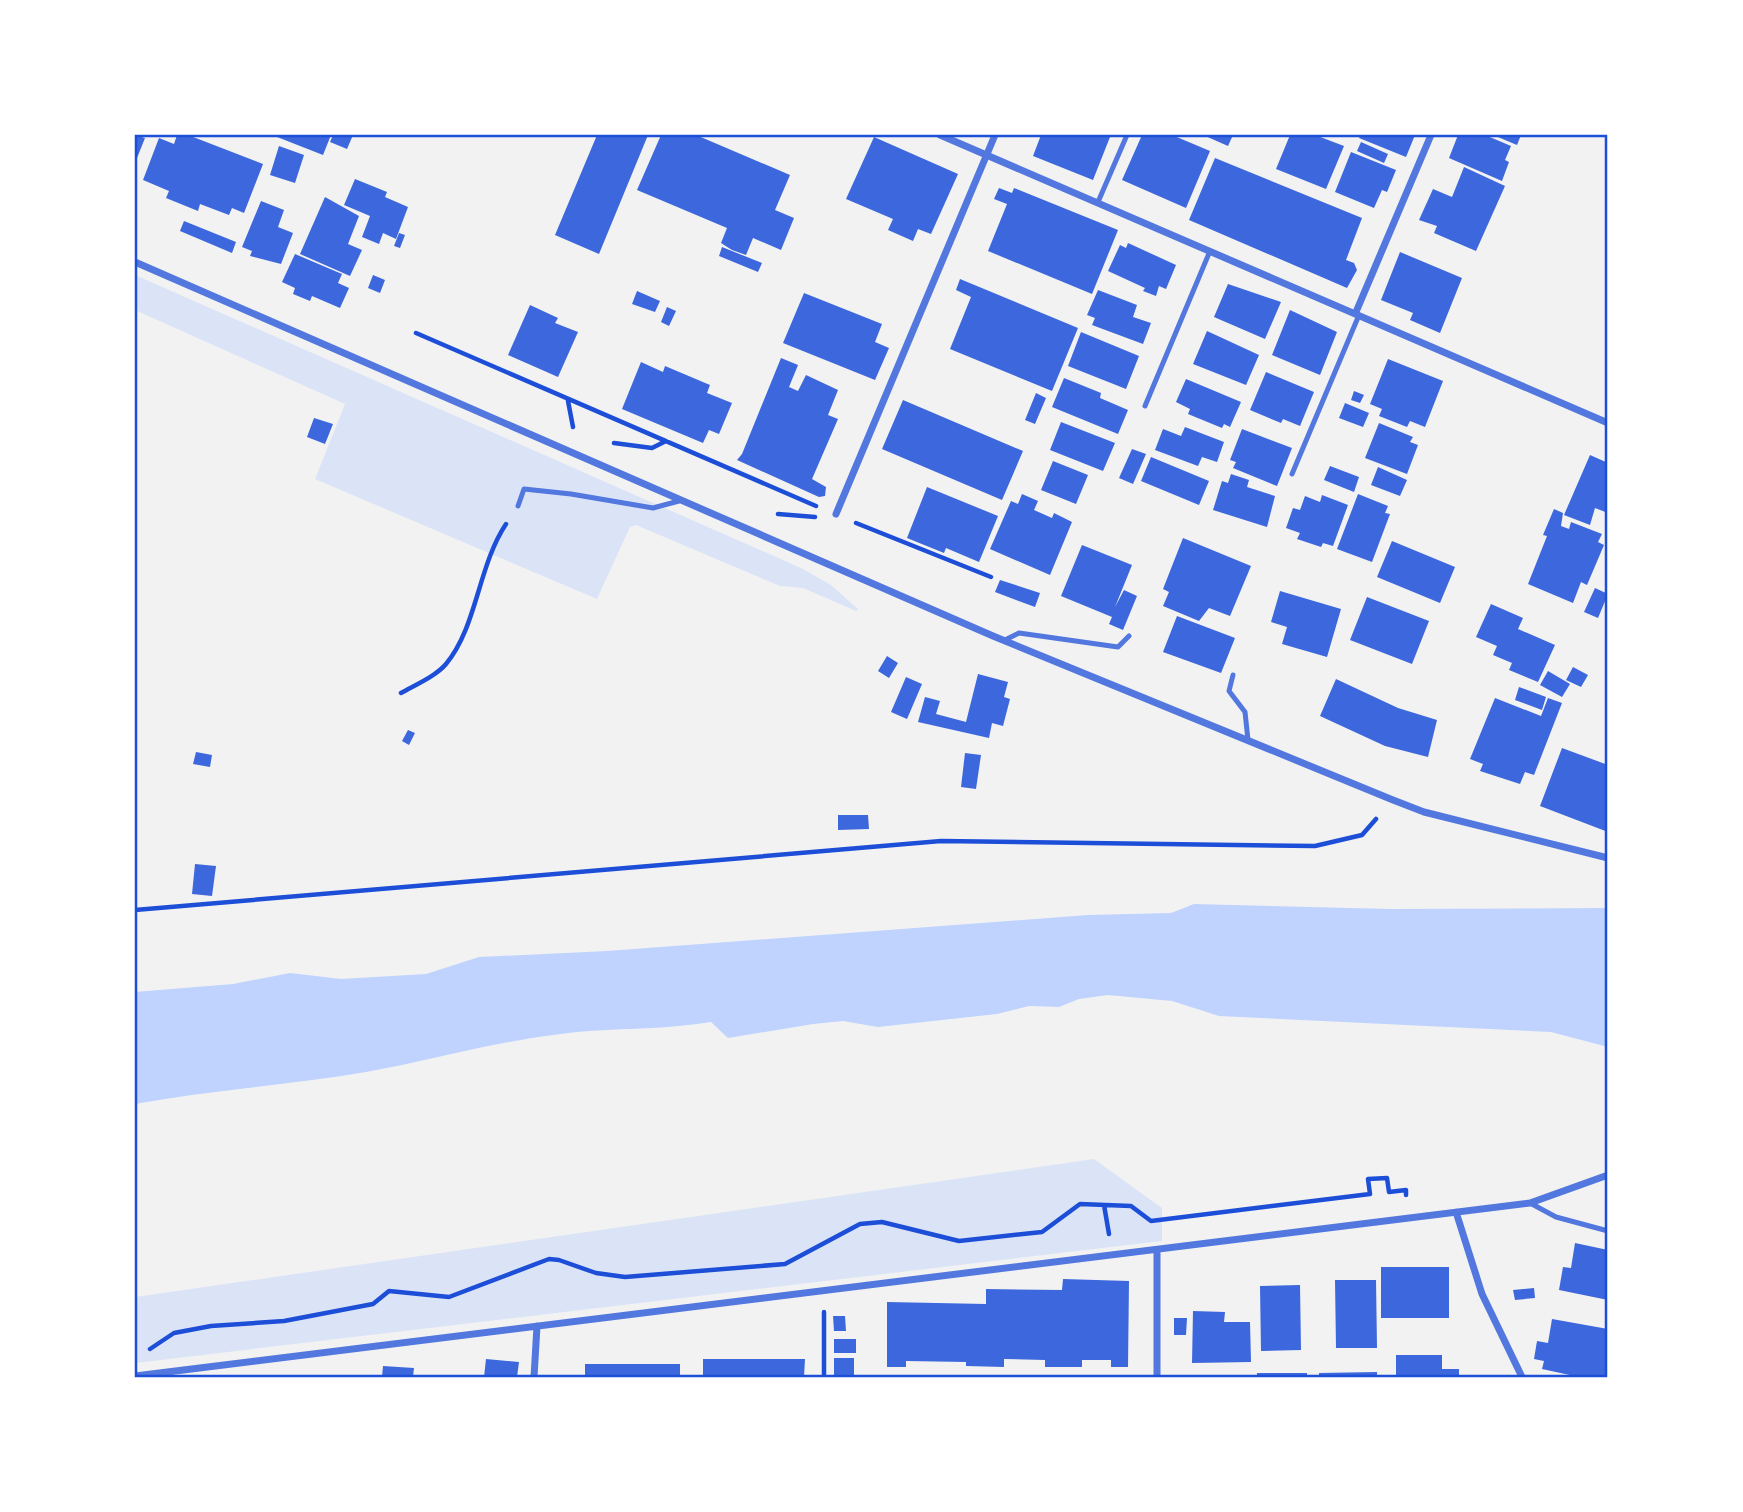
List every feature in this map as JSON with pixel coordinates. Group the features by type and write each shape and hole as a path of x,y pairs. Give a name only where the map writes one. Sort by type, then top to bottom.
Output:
{"street":[{"path":"940,135 1608,423"},
{"path":"836,514 995,135"},
{"path":"1358,313 1431,135"},
{"path":"135,262 679,501 1005,640 1393,800 1424,812 1608,858"},
{"path":"135,1376 1530,1203 1608,1175"},
{"path":"1456,1212 1482,1294 1522,1377"},
{"path":"1157,1251 1157,1377"},
{"path":"534,1377 537,1326"}],"lane":[{"path":"1098,202 1127,135"},
{"path":"1145,406 1211,250"},
{"path":"1292,474 1358,313"},
{"path":"518,506 524,489 653,508 679,501"},
{"path":"1005,640 1019,633 1118,648 1129,636"},
{"path":"1233,675 1229,691 1245,712 1248,740"},
{"path":"1530,1203 1556,1217 1608,1231"}],"path":[{"path":"416,333 836,514 991,577"},
{"path":"401,693 445,666 452,655 461,639 495,544 518,506"},
{"path":"135,910 941,841 1315,846 1362,835 1393,800"},
{"path":"143,1350 174,1333 322,1314 373,1304 389,1291 449,1297 549,1259 596,1273 625,1277 785,1264 860,1224 882,1222 959,1241 1042,1232 1080,1204 1131,1206 1151,1221 1370,1194 1368,1179 1387,1178 1389,1192 1406,1190 1409,1217"},
{"path":"824,1290 824,1377"}],"shaded area":[{"path":"135,275 801,568 831,585 858,609 856,611 803,588 780,586 636,525 630,527 597,599 315,479 345,404 135,310"},
{"path":"1094,1159 1162,1208 1162,1241 135,1363 135,1297"}],"water":[{"path":"1194,904 1390,909 1608,908 1608,1047 1551,1032 1219,1016 1172,1001 1108,995 1079,999 1059,1007 1029,1006 997,1014 878,1027 843,1021 728,1038 711,1022 573,1033 529,1038 366,1072 135,1104 135,992 233,984 290,973 341,979 426,974 479,957 607,951 1088,915 1171,913"}],"building":[{"path":"135,135 145,138 135,163"},
{"path":"177,135 188,135 263,164 244,213 232,208 229,215 200,204 198,211 166,198 169,191 143,180 159,138 174,144"},
{"path":"272,135 331,135 323,155"},
{"path":"333,135 353,135 347,149 330,142"},
{"path":"597,135 648,135 599,254 555,235"},
{"path":"661,135 696,135 790,175 775,210 794,218 781,250 753,238 746,255 732,250 721,243 727,228 637,190"},
{"path":"1041,135 1110,137 1093,180 1033,156"},
{"path":"1142,135 1172,135 1210,151 1186,208 1122,180"},
{"path":"1203,135 1233,135 1228,146"},
{"path":"1290,135 1315,135 1344,146 1326,189 1276,169"},
{"path":"1360,135 1415,135 1406,157 1359,138"},
{"path":"1458,135 1485,135 1511,146 1505,160 1509,162 1502,181 1449,158"},
{"path":"1493,135 1521,135 1517,145"},
{"path":"874,137 958,174 931,234 918,229 913,241 888,230 893,219 846,199"},
{"path":"1361,142 1388,154 1384,163 1357,151"},
{"path":"279,146 304,155 295,183 270,175"},
{"path":"1351,152 1396,170 1387,192 1382,190 1374,208 1335,192"},
{"path":"1215,158 1362,218 1346,260 1354,263 1357,270 1347,288 1189,220"},
{"path":"1464,167 1505,186 1476,251 1434,233 1437,226 1419,220 1433,189 1452,197"},
{"path":"355,179 387,192 385,197 408,207 396,239 383,233 379,244 362,237 370,216 344,205"},
{"path":"999,188 1012,193 1014,188 1118,230 1092,294 988,251 1007,204 994,199"},
{"path":"325,197 359,216 348,244 362,250 350,276 300,254"},
{"path":"261,201 284,210 278,227 293,233 281,264 250,256 252,251 242,247"},
{"path":"184,221 236,242 232,253 180,231"},
{"path":"399,233 405,235 400,248 394,246"},
{"path":"1128,243 1176,265 1166,289 1159,286 1156,296 1108,271 1120,245 1126,248"},
{"path":"722,247 762,263 758,272 719,256"},
{"path":"1400,252 1462,278 1440,333 1410,320 1413,313 1381,300"},
{"path":"295,254 342,274 338,283 349,288 340,308 312,296 310,301 293,294 295,288 282,282"},
{"path":"373,275 385,280 380,293 368,288"},
{"path":"960,279 1078,328 1052,391 950,349 971,297 956,290"},
{"path":"1228,284 1281,302 1265,339 1214,317"},
{"path":"1098,290 1137,305 1133,317 1151,323 1143,344 1092,325 1095,318 1087,315"},
{"path":"637,291 660,301 655,312 632,304"},
{"path":"804,293 882,324 875,342 889,348 875,380 783,343"},
{"path":"530,305 558,318 555,323 578,332 558,377 508,355"},
{"path":"667,307 676,311 669,326 661,322"},
{"path":"1290,310 1337,332 1320,375 1272,355"},
{"path":"1207,331 1259,355 1246,385 1193,364"},
{"path":"1081,332 1139,356 1126,389 1068,366"},
{"path":"781,358 798,365 789,387 798,391 806,375 838,390 828,415 838,419 812,479 826,487 825,496 819,497 737,460 742,454"},
{"path":"1388,359 1443,381 1425,427 1410,421 1407,427 1379,416 1382,409 1370,404"},
{"path":"641,362 663,372 665,366 710,385 707,393 732,403 719,434 709,430 703,443 622,409"},
{"path":"1266,372 1314,392 1300,426 1283,419 1281,423 1250,410"},
{"path":"1064,378 1101,393 1100,398 1128,410 1118,434 1052,407"},
{"path":"1186,379 1241,402 1230,427 1224,424 1222,428 1188,414 1190,409 1176,402"},
{"path":"1354,391 1364,395 1360,403 1351,400"},
{"path":"1036,393 1046,398 1035,424 1025,420"},
{"path":"903,400 1023,451 1002,500 882,449"},
{"path":"1345,403 1369,413 1363,427 1339,418"},
{"path":"314,418 333,424 325,444 307,437"},
{"path":"1061,422 1115,443 1103,471 1050,450"},
{"path":"1379,423 1413,437 1410,442 1418,445 1407,474 1365,458"},
{"path":"1185,427 1224,442 1217,462 1202,457 1198,466 1155,450 1163,429 1181,436"},
{"path":"1242,429 1292,448 1277,486 1233,468 1236,462 1230,460"},
{"path":"1132,449 1146,454 1133,484 1119,478"},
{"path":"1590,455 1608,463 1608,513 1595,508 1590,525 1564,515"},
{"path":"1151,457 1209,481 1199,505 1141,481"},
{"path":"1053,461 1088,475 1076,504 1041,490"},
{"path":"1330,466 1359,477 1354,492 1324,480"},
{"path":"1378,467 1407,480 1400,496 1371,485"},
{"path":"1231,474 1249,480 1247,487 1275,496 1267,527 1213,510 1222,481 1228,483"},
{"path":"927,487 998,516 979,562 946,548 944,553 907,538"},
{"path":"1022,494 1038,501 1034,510 1052,518 1054,513 1072,522 1050,575 990,549 1011,501 1018,504"},
{"path":"1358,494 1388,506 1385,513 1390,514 1372,562 1337,549"},
{"path":"1322,495 1348,505 1333,546 1323,543 1321,547 1297,539 1300,533 1286,528 1293,508 1300,510 1305,496 1320,502"},
{"path":"1554,509 1563,513 1561,526 1569,529 1571,522 1602,534 1598,542 1604,545 1587,585 1581,582 1573,603 1528,584 1547,536 1543,535"},
{"path":"1183,538 1251,566 1230,616 1209,608 1199,621 1163,606 1169,592 1163,589"},
{"path":"1392,541 1455,567 1440,603 1377,577"},
{"path":"1082,545 1132,565 1115,607 1124,590 1137,596 1123,630 1109,624 1112,617 1061,596"},
{"path":"1000,580 1040,593 1035,607 995,592"},
{"path":"1595,588 1608,594 1598,618 1584,612"},
{"path":"1280,591 1341,609 1327,657 1282,644 1287,627 1271,622"},
{"path":"1367,597 1429,621 1412,664 1350,640"},
{"path":"1491,604 1523,618 1518,629 1555,645 1538,682 1509,670 1512,663 1493,655 1497,646 1476,637"},
{"path":"1177,616 1235,638 1221,673 1163,652"},
{"path":"887,656 898,663 889,678 878,671"},
{"path":"1573,667 1588,675 1581,687 1566,680"},
{"path":"1548,671 1570,684 1562,697 1540,685"},
{"path":"978,674 1008,682 1004,697 1010,699 1003,726 992,723 989,738 918,722 925,697 940,701 936,714 966,722"},
{"path":"906,677 922,684 907,719 891,712"},
{"path":"1336,679 1398,708 1437,720 1428,757 1385,746 1320,716"},
{"path":"1519,687 1546,697 1542,710 1515,700"},
{"path":"1495,698 1541,716 1548,698 1562,703 1534,775 1525,772 1520,784 1480,771 1483,764 1470,759"},
{"path":"408,730 415,733 409,745 402,741"},
{"path":"1562,748 1608,765 1608,832 1540,806"},
{"path":"196,752 212,755 210,767 193,764"},
{"path":"965,753 981,755 976,789 961,787"},
{"path":"838,815 868,815 869,829 838,830"},
{"path":"195,864 216,866 212,896 192,894"},
{"path":"1575,1243 1608,1250 1608,1300 1559,1290 1563,1267 1571,1268"},
{"path":"1381,1267 1449,1267 1449,1318 1381,1318"},
{"path":"1063,1279 1129,1281 1128,1367 1111,1367 1111,1360 1082,1360 1082,1367 1045,1367 1045,1360 1004,1359 1004,1367 966,1366 966,1362 906,1361 906,1367 887,1367 887,1302 986,1304 986,1289 1062,1290"},
{"path":"1335,1280 1376,1280 1377,1348 1336,1348"},
{"path":"1300,1285 1301,1350 1261,1351 1260,1286"},
{"path":"1534,1288 1535,1298 1515,1300 1513,1290"},
{"path":"1193,1311 1225,1312 1224,1322 1250,1322 1251,1362 1192,1363"},
{"path":"833,1316 845,1316 846,1331 834,1331"},
{"path":"1174,1318 1187,1318 1186,1335 1174,1335"},
{"path":"1552,1319 1608,1329 1608,1377 1579,1377 1542,1369 1544,1361 1534,1359 1537,1341 1548,1343"},
{"path":"834,1339 856,1339 856,1353 834,1353"},
{"path":"1396,1355 1442,1355 1442,1369 1459,1369 1459,1377 1396,1377"},
{"path":"834,1358 854,1358 854,1377 834,1377"},
{"path":"486,1359 519,1362 517,1377 484,1377"},
{"path":"703,1359 805,1359 804,1377 703,1377"},
{"path":"585,1364 680,1364 680,1377 585,1377"},
{"path":"383,1366 414,1368 413,1377 382,1377"},
{"path":"1377,1372 1377,1377 1319,1377 1319,1373"},
{"path":"1257,1373 1307,1373 1307,1377 1257,1377"}]}
